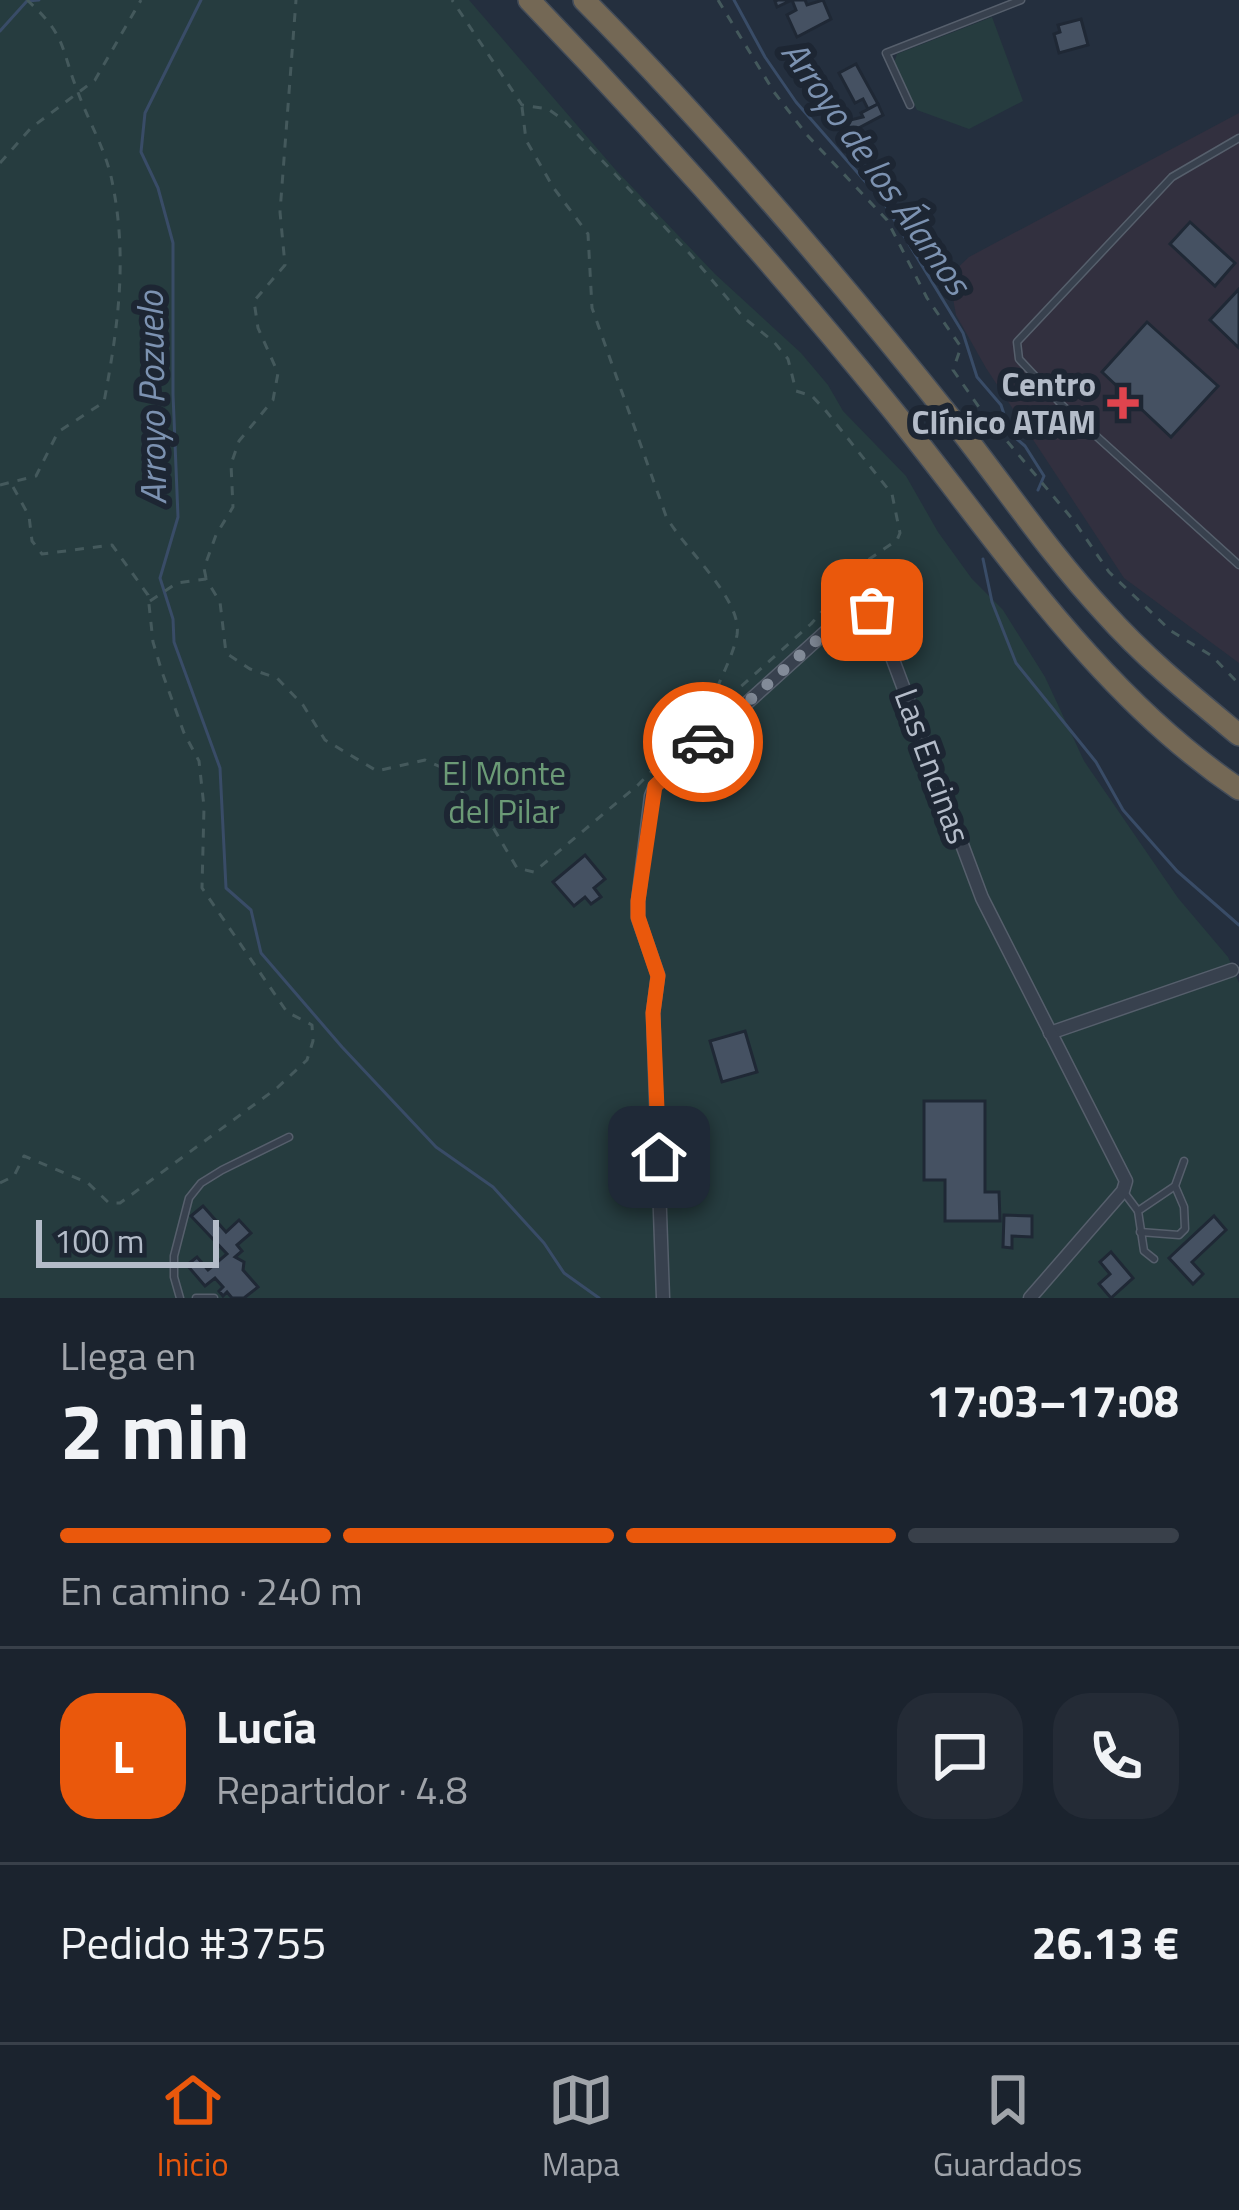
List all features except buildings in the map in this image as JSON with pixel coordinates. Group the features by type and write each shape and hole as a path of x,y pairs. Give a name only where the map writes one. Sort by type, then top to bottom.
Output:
{"highway":[{"path":"529,0 632,107 825,327 1076,641 1138,705 1239,789"},
{"path":"584,0 662,79 826,267 1104,613 1172,680 1239,735"}],"street":[{"name":"Las Encinas","path":"663,1298 653,1013 658,976 638,917 651,796 655,786 856,609 869,608 880,625 982,898 1126,1181 1124,1191"},
{"path":"1051,1033 1232,970"},
{"path":"1030,1298 1124,1191"}],"lane":[{"path":"910,104 886,53 1021,0"},
{"path":"1239,138 1172,177 1017,342 1018,359 1064,406 1239,565"},
{"path":"180,1298 174,1277 176,1240 192,1193 242,1159 289,1137"},
{"path":"1138,1211 1175,1186 1184,1161"},
{"path":"1140,1232 1170,1236 1185,1229 1184,1207 1175,1186"},
{"path":"1124,1191 1138,1211 1144,1251 1154,1259"},
{"path":"196,1298 214,1298"}],"path":[{"path":"0,484 36,476 58,432 104,402 121,310 112,180 64,42 27,0"},
{"path":"0,163 31,128 95,80 141,0"},
{"path":"296,0 280,212 285,265 254,301 258,328 278,373 273,400 239,441 231,464 233,507 204,568 220,602 226,653 250,669 277,678 325,740 377,771 425,760 443,767 485,814 517,868 534,872 638,785 811,624 865,562 900,533 896,503 886,485 812,396 796,391 788,359 774,342 743,317 692,255 566,122 548,109 522,105"},
{"path":"452,0 522,105 526,140 553,188 588,234 592,308 666,516 676,536 734,609 737,635 713,689 708,715"},
{"path":"718,0 752,61 797,122 887,220 927,298 961,347 953,370 981,410 1074,521 1109,572 1171,631 1212,656 1239,684"},
{"path":"0,1183 14,1176 24,1156 88,1183 110,1203 120,1203 277,1088 307,1060 313,1041 312,1024 287,1012 202,888 200,761 184,733 162,672 153,642 150,601 112,544 42,554 32,541 28,516 12,485"},
{"path":"150,601 177,584 206,579"}],"shaded area":[{"name":"Centro Clínico ATAM","path":"1239,113 1239,663 1124,578 986,368 956,315 949,276 969,257"}],"green space":[{"name":"El Monte del Pilar","path":"0,0 469,0 614,168 715,274 801,353 843,411 906,476 938,532 972,579 1003,610 1045,677 1084,761 1178,898 1228,957 1239,983 1239,1298 0,1298"},
{"path":"992,17 1023,101 969,129 917,110 894,63 897,54"}],"waterway":[{"path":"0,31 27,1 39,0"},
{"name":"Arroyo Pozuelo","path":"201,0 145,113 141,152 158,188 173,243 178,517 160,578 173,619 174,642 220,768 226,888 251,910 261,953 342,1047 436,1147 493,1187 544,1243 564,1273 599,1298"},
{"name":"Arroyo de los Álamos","path":"734,0 796,102 884,203 963,333 977,377 1001,405 1010,433 1025,446 1044,476 1038,490"},
{"name":"Arroyo de los Álamos","path":"983,559 992,602 1016,663 1096,762 1123,810 1177,871 1239,925"}],"way so far":[{"path":"703,742 846,614 860,607 872,610"}],"place":[{"name":"Centro Clínico ATAM","path":"1123,403"}],"route":[{"path":"659,1157 653,1013 658,976 638,917 638,901 655,786 703,742"}]}
